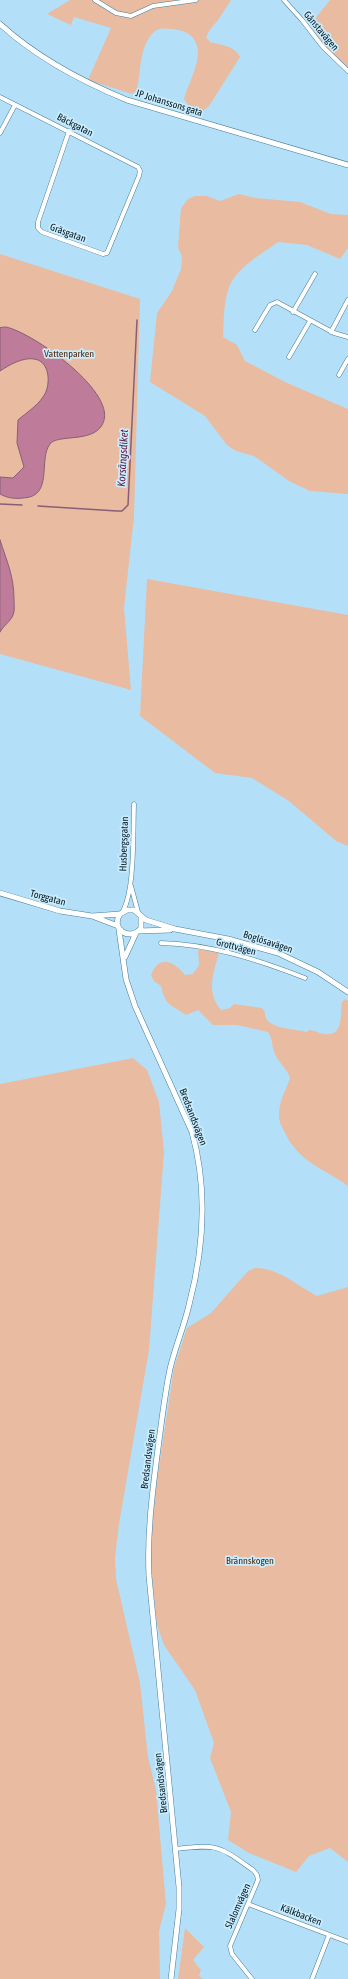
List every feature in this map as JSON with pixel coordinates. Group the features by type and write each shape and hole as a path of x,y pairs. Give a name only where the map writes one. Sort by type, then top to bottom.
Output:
{"street":[{"path":"96,0 116,13 131,16 153,6 196,0"},
{"name":"Gånstavägen","path":"284,0 323,47 348,71"},
{"name":"JP Johanssons gata","path":"0,24 42,57 106,92 157,109 348,165"},
{"name":"Bäckgatan","path":"0,97 134,165 140,171"},
{"path":"0,134 15,105"},
{"name":"Gräsgatan","path":"69,131 37,225 39,230 42,232 103,254 107,253 140,171"},
{"path":"293,312 315,274"},
{"path":"331,332 348,300"},
{"path":"255,330 270,305 273,303 281,304 331,332 348,337"},
{"path":"289,357 310,321"},
{"path":"339,375 348,359"},
{"name":"Husbergsgatan","path":"122,912 126,904 130,884 134,804"},
{"name":"Husbergsgatan","path":"130,884 139,914"},
{"name":"Torggatan","path":"0,893 60,911 92,916 118,928 126,934 137,932"},
{"name":"Torggatan","path":"92,916 122,912 130,909 139,914"},
{"path":"118,928 117,922 122,912"},
{"path":"124,958 142,924 139,914"},
{"name":"Boglösavägen","path":"139,914 146,920 175,929 260,947 296,960 318,972 348,992"},
{"name":"Bredsandsvägen","path":"118,928 124,958 126,979 134,1006 192,1132 198,1154 203,1204 201,1252 171,1368 163,1410 149,1518 149,1576 176,1849 179,1909 171,1979"},
{"name":"Boglösavägen","path":"137,932 175,929"},
{"path":"227,952 228,939"},
{"name":"Grottvägen","path":"161,943 177,943 227,952 305,978"},
{"name":"Slalomvägen","path":"176,1849 200,1846 218,1847 253,1870 257,1875 258,1880 230,1943 232,1954 252,1979"},
{"name":"Kälkbacken","path":"248,1904 348,1942"},
{"path":"312,1979 329,1935"}],"green space":[{"path":"70,0 231,0 206,37 210,42 235,50 240,57 209,106 202,112 196,111 184,99 198,58 195,41 185,32 171,29 160,29 154,32 149,38 143,52 137,90 132,94 88,80 111,28 74,17 71,25 47,14"},
{"path":"330,0 348,0 348,68 325,46 310,25"},
{"path":"239,194 255,198 300,202 331,214 348,215 348,248 340,259 307,245 278,242 245,266 234,278 228,291 224,311 223,337 237,345 245,361 287,383 348,409 348,494 310,491 289,481 254,456 236,451 227,445 205,416 150,382 157,313 172,291 181,269 182,257 178,247 181,208 188,199 195,196 207,196 220,201"},
{"name":"Vattenparken","path":"0,254 140,299 134,517 124,608 131,690 0,654"},
{"path":"147,579 348,615 348,846 336,841 289,801 252,778 215,773 140,716"},
{"path":"198,949 219,953 213,976 212,990 216,1003 221,1010 230,1008 234,1004 262,1008 265,1012 266,1018 274,1025 306,1032 311,1030 323,1034 331,1034 335,1032 340,1024 342,1002 345,999 348,1001 348,1186 304,1157 290,1142 284,1131 279,1117 279,1112 290,1078 275,1054 268,1032 237,1025 213,1025 198,1010 186,1015 166,1001 161,986 154,981 151,975 154,968 162,962 167,962 172,963 185,975 193,974 199,965"},
{"path":"133,1058 147,1070 159,1102 164,1152 149,1350 119,1524 115,1558 116,1579 140,1683 148,1757 156,1790 166,1904 159,1931 160,1979 0,1979 0,1084"},
{"name":"Brännskogen","path":"255,1268 279,1274 317,1296 348,1287 348,1862 330,1848 309,1856 296,1872 249,1853 228,1840 231,1812 210,1758 214,1743 195,1690 164,1645 157,1625 150,1546 157,1480 174,1368 187,1328 211,1313 248,1271"},
{"path":"185,1928 204,1947 193,1960 201,1970 199,1976 203,1979 178,1979"}],"shaded area":[{"name":"Vattenparken","path":"6,327 18,331 35,340 71,366 99,397 104,412 102,425 97,431 83,436 60,439 50,444 45,459 44,476 39,491 33,496 20,498 8,497 0,494 0,477 13,478 24,467 17,443 18,420 35,406 46,393 48,375 44,364 34,359 21,360 0,371 0,328"},
{"path":"0,540 8,562 14,591 14,613 0,632"}],"waterway":[{"name":"Korsängsdiket","path":"38,506 122,511 128,505 137,320"},
{"name":"Korsängsdiket","path":"0,504 22,505"}]}
